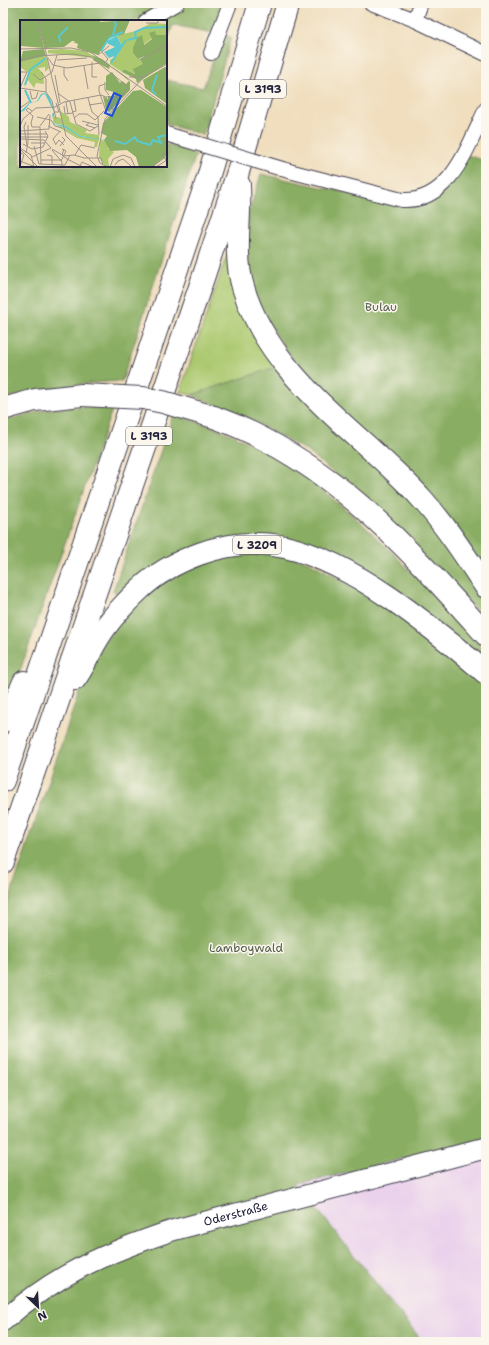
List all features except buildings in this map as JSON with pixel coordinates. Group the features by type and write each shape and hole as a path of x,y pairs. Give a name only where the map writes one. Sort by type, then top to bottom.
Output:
{"highway":[{"name":"L 3193","path":"3,781 51,645 208,178 260,3"},
{"name":"L 3193","path":"3,862 238,172 288,3"},
{"path":"238,172 240,210 238,248 239,269 250,307 266,338 303,385 422,499 450,534 486,587"},
{"path":"3,409 35,400 82,395 143,398 163,402 214,417 262,437 298,458 355,499 386,528 486,635"},
{"name":"L 3209","path":"58,701 84,668 97,640 112,618 149,581 171,566 188,558 220,548 251,544 286,548 331,564 348,573 425,623 486,673"},
{"path":"3,721 14,705 22,685 51,645"}],"street":[{"path":"148,20 177,3"},
{"path":"211,53 229,3"},
{"path":"371,3 415,20 486,54"},
{"path":"415,20 421,3"},
{"path":"167,134 289,171 402,200 421,199 434,194 450,178 486,109"},
{"name":"Oderstraße","path":"3,1321 40,1292 68,1274 98,1258 132,1244 174,1230 486,1148"}],"shaded area":[{"path":"486,1138 486,1342 423,1342 298,1184"}],"green space":[{"path":"3,3 165,3 138,20 20,20 20,167 167,167 167,144 196,154 122,381 62,387 3,399"},
{"path":"182,3 225,3 213,33 173,25 167,40 167,20 154,20"},
{"path":"222,35 231,37 203,135 167,124 167,80 203,88"},
{"name":"Bulau","path":"467,155 486,161 486,574 306,379 255,303 246,249 248,215 261,174 408,206"},
{"path":"227,255 279,366 192,395 180,392"},
{"path":"279,366 397,481 486,595 486,620 360,494 305,450 246,417 192,395"},
{"path":"113,407 16,682 3,706 3,421 48,409"},
{"path":"173,415 224,431 241,439 277,459 311,481 373,534 402,563 486,652 486,661 272,537 122,595 113,591"},
{"name":"Lamboywald","path":"246,552 282,554 309,562 377,600 486,684 486,1138 298,1185 423,1342 3,1342 3,917 78,695 103,643 141,594 172,572"}]}
